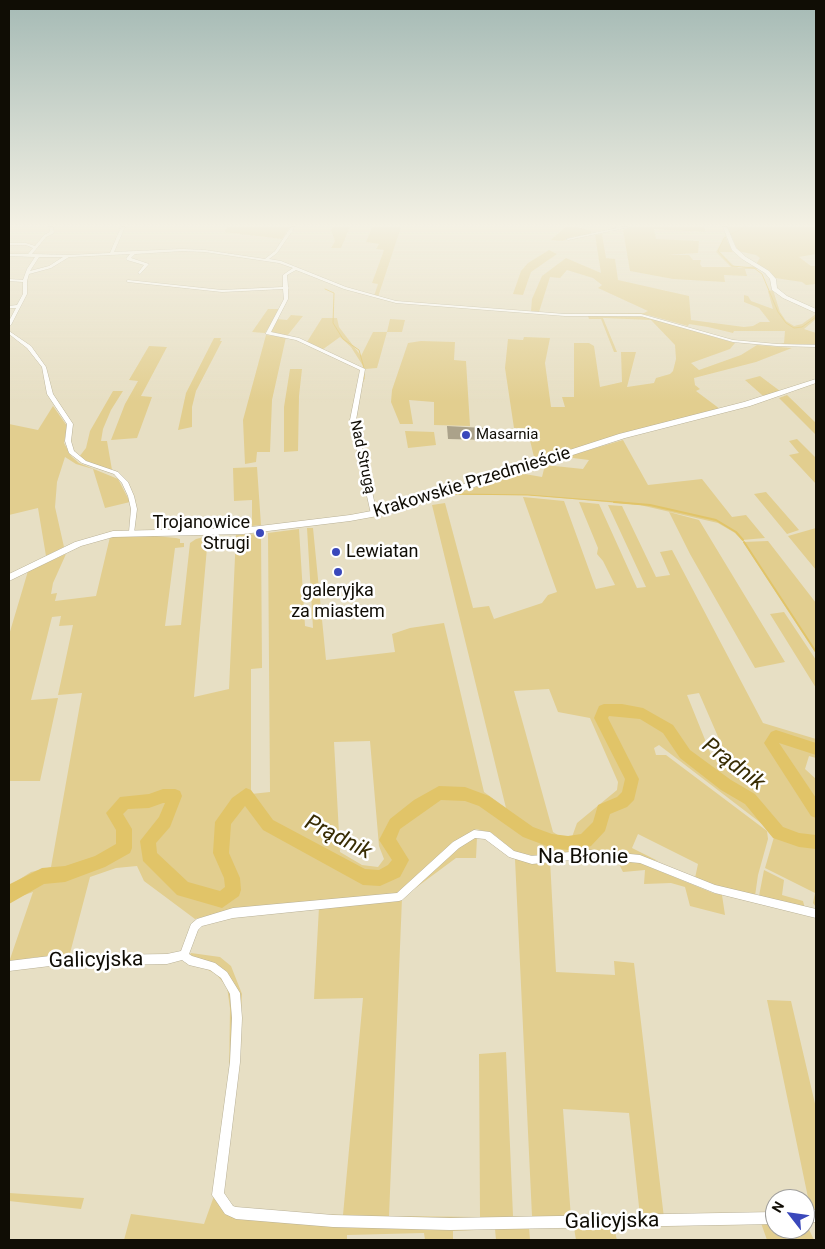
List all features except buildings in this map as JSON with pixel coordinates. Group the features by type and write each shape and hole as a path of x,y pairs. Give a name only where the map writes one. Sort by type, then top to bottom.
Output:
{"main road":[{"name":"Krakowskie Przedmieście","path":"9,578 81,543 102,536 132,532 236,531 374,514 409,506 635,432 747,404 816,381"}],"street":[{"path":"9,325 25,294 25,285"},
{"path":"173,285 222,290 287,288"},
{"path":"338,285 396,302 443,307 588,316 642,315 739,342 799,347 816,346"},
{"path":"775,285 776,291 789,300 816,311"},
{"name":"Nad Strugą","path":"287,288 284,307 268,333 298,339 363,369 353,420 374,514"},
{"path":"9,307 19,306"},
{"path":"9,332 29,347 44,367 50,394 70,424 68,441 71,452 84,462 116,473 125,482 132,496 134,509 132,532"},
{"name":"Na Błonie","path":"184,955 194,928 200,922 233,913 398,898 456,844 474,834 487,835 512,854 532,860 589,854 640,859 714,889 816,914"},
{"name":"Galicyjska","path":"9,966 50,961 167,959 184,955 189,960 212,966 224,974 235,992 237,1018 235,1062 218,1195 229,1210 236,1213 333,1221 522,1224 765,1218"}],"shaded area":[{"path":"378,285 382,285 378,297 374,296"},
{"path":"516,285 526,285 523,295 513,294"},
{"path":"538,285 547,285 539,312 531,311 532,299"},
{"path":"602,285 641,285 689,296 691,320 744,327 753,326 760,322 770,322 759,308 744,302 744,295 748,296 751,301 773,309 768,291 773,290 780,312 786,321 794,326 802,324 816,314 816,319 804,329 816,333 816,344 780,344 784,343 785,331 734,331 733,333 689,324 688,326 648,315 588,314 644,313 648,311 598,288"},
{"path":"268,309 281,309 265,333 252,332"},
{"path":"291,315 303,316 287,336 269,332 277,319 287,320"},
{"path":"588,316 646,317 735,343 730,349 691,363 699,370 741,355 757,345 792,348 756,362 694,378 695,385 700,389 696,391 720,409 639,429 535,461 527,428 514,428 505,368 508,339 523,340 524,337 550,338 545,363 551,407 565,407 562,397 574,397 574,343 589,343 594,346 600,387 622,382 621,352 636,352 627,387 654,383 656,378 670,374 673,371 676,359 675,345 651,320 603,318 617,352 614,352 601,319 589,319"},
{"path":"322,318 337,318 339,327 361,356 373,332 387,332 377,368 365,369 351,347 340,337 322,350 307,342"},
{"path":"390,319 405,320 402,332 387,332"},
{"path":"266,335 286,337 272,400 270,452 257,452 256,462 245,464 243,420"},
{"path":"214,338 221,338 220,341 222,341 196,391 192,407 192,427 178,430 186,393"},
{"path":"421,341 455,342 454,360 466,361 470,426 434,425 434,402 409,400 413,424 400,424 391,402 392,390 408,343"},
{"path":"149,346 167,347 141,396 152,397 137,438 111,440 125,404 138,381 129,380"},
{"path":"290,369 302,369 299,396 298,451 284,452 284,407"},
{"path":"760,376 780,391 767,397 745,380"},
{"path":"113,391 123,391 111,410 103,429 101,441 107,441 112,470 94,465 79,457 86,448 90,431"},
{"path":"787,395 816,423 816,435 779,398"},
{"path":"53,406 67,426 64,443 71,456 79,463 118,479 130,502 105,508 93,469 76,464 65,457 57,482 55,507 64,547 46,556 38,508 9,515 9,424 38,430"},
{"path":"405,431 434,432 436,445 408,448"},
{"path":"797,439 816,458 816,484 789,455 799,453 789,441"},
{"path":"623,440 648,485 702,479 732,517 746,515 765,538 742,540 735,533 718,523 640,505 528,495 452,495 519,473 542,477 545,465 583,469 589,460 565,457"},
{"path":"257,467 261,525 252,526 252,500 234,501 233,468"},
{"path":"766,492 799,530 787,534 754,494"},
{"path":"523,497 564,501 596,589 615,585 603,561 597,554 598,548 579,502 599,504 637,588 646,587 608,505 622,506 656,577 670,575 660,552 672,550 763,723 816,739 816,758 809,756 805,769 816,779 816,907 813,903 815,893 765,868 774,837 770,830 659,745 654,748 656,755 666,755 767,831 768,839 758,875 755,896 713,885 695,878 698,864 638,834 632,848 658,861 629,854 530,855 515,852 492,833 476,829 452,843 399,894 231,910 195,919 144,881 137,866 116,868 90,877 69,957 36,957 9,962 33,892 13,899 9,904 9,886 31,872 51,867 82,693 58,695 73,625 59,626 61,616 52,617 31,700 58,698 40,781 9,781 9,635 28,571 66,554 53,583 51,594 57,593 55,601 96,596 110,537 143,535 180,539 180,543 184,543 184,547 175,548 165,626 181,625 190,543 196,539 208,536 194,697 229,689 236,535 261,534 262,668 251,669 251,794 270,792 268,533 299,529 305,626 313,628 307,528 313,528 326,660 395,652 392,634 410,628 444,623 484,792 506,808 432,505 445,503 473,608 489,606 494,619 542,603 548,595 557,592","holes":["549,689 558,712 590,718 618,782 617,790 577,823 572,837 561,837 553,832 514,691","699,693 733,771 712,757 687,695","370,741 379,846 384,859 378,867 362,865 340,852 334,742"]},
{"path":"669,512 699,520 785,662 755,668 690,554"},
{"path":"816,528 816,570 788,536"},
{"path":"768,541 816,603 816,653 743,542"},
{"path":"784,612 816,660 816,688 770,614"},
{"path":"477,837 476,858 456,858 402,898 389,1216 480,1217 479,1054 506,1052 513,1216 532,1216 515,859 550,860 556,972 615,975 614,961 634,963 664,1218 640,1216 629,1113 563,1109 571,1218 575,1228 614,1228 617,1240 576,1240 574,1228 529,1227 530,1240 496,1240 495,1229 453,1231 453,1240 425,1240 424,1233 347,1235 347,1240 124,1240 131,1214 204,1224 214,1196 229,1079 230,1008 227,987 216,974 202,967 185,963 191,953 220,957 231,966 242,994 238,1053 222,1192 228,1206 241,1212 343,1215 363,998 314,999 319,907 391,901 457,846"},
{"path":"617,860 640,863 722,895 725,915 690,906 685,887 671,883 644,884 645,870 623,872"},
{"path":"764,870 784,880 782,895 803,901 805,909 759,896"},
{"path":"767,1000 791,1001 816,1108 816,1211 815,1189 806,1189"},
{"path":"9,1193 84,1198 81,1209 9,1201"},
{"path":"761,1223 765,1223 765,1234"},
{"path":"767,1239 814,1240 767,1240"}],"waterway":[{"path":"767,285 778,312 786,323 794,328 802,327 816,317"},
{"path":"325,289 334,293 333,323 343,339 359,350 364,368"},
{"path":"364,372 364,379"},
{"path":"361,388 363,381"},
{"path":"455,494 528,495 629,503"},
{"path":"614,502 650,505 716,520 736,532 743,540"},
{"path":"744,542 816,652"},
{"name":"Prądnik","path":"9,896 16,890 42,876 65,874 99,862 124,848 124,829 114,813 125,802 149,801 163,796 175,796 165,822 148,841 149,856 183,889 222,900 233,890 232,878 221,853 223,822 237,803 246,795 268,825 363,877 380,878 394,871 401,860 387,840 395,824 419,805 439,793 465,794 484,801 528,832 552,841 568,843 585,841 600,826 603,810 622,802 629,795 632,779 601,718 604,710 622,710 643,714 668,729 685,754 726,785 750,799 778,833 799,840 816,842"},
{"name":"Prądnik","path":"816,749 776,736 771,743 816,811"}],"place":[{"name":"Masarnia","path":"466,435"},
{"name":"Trojanowice Strugi","path":"260,533"},
{"name":"Lewiatan","path":"336,552"},
{"name":"galeryjka za miastem","path":"338,572"}]}
